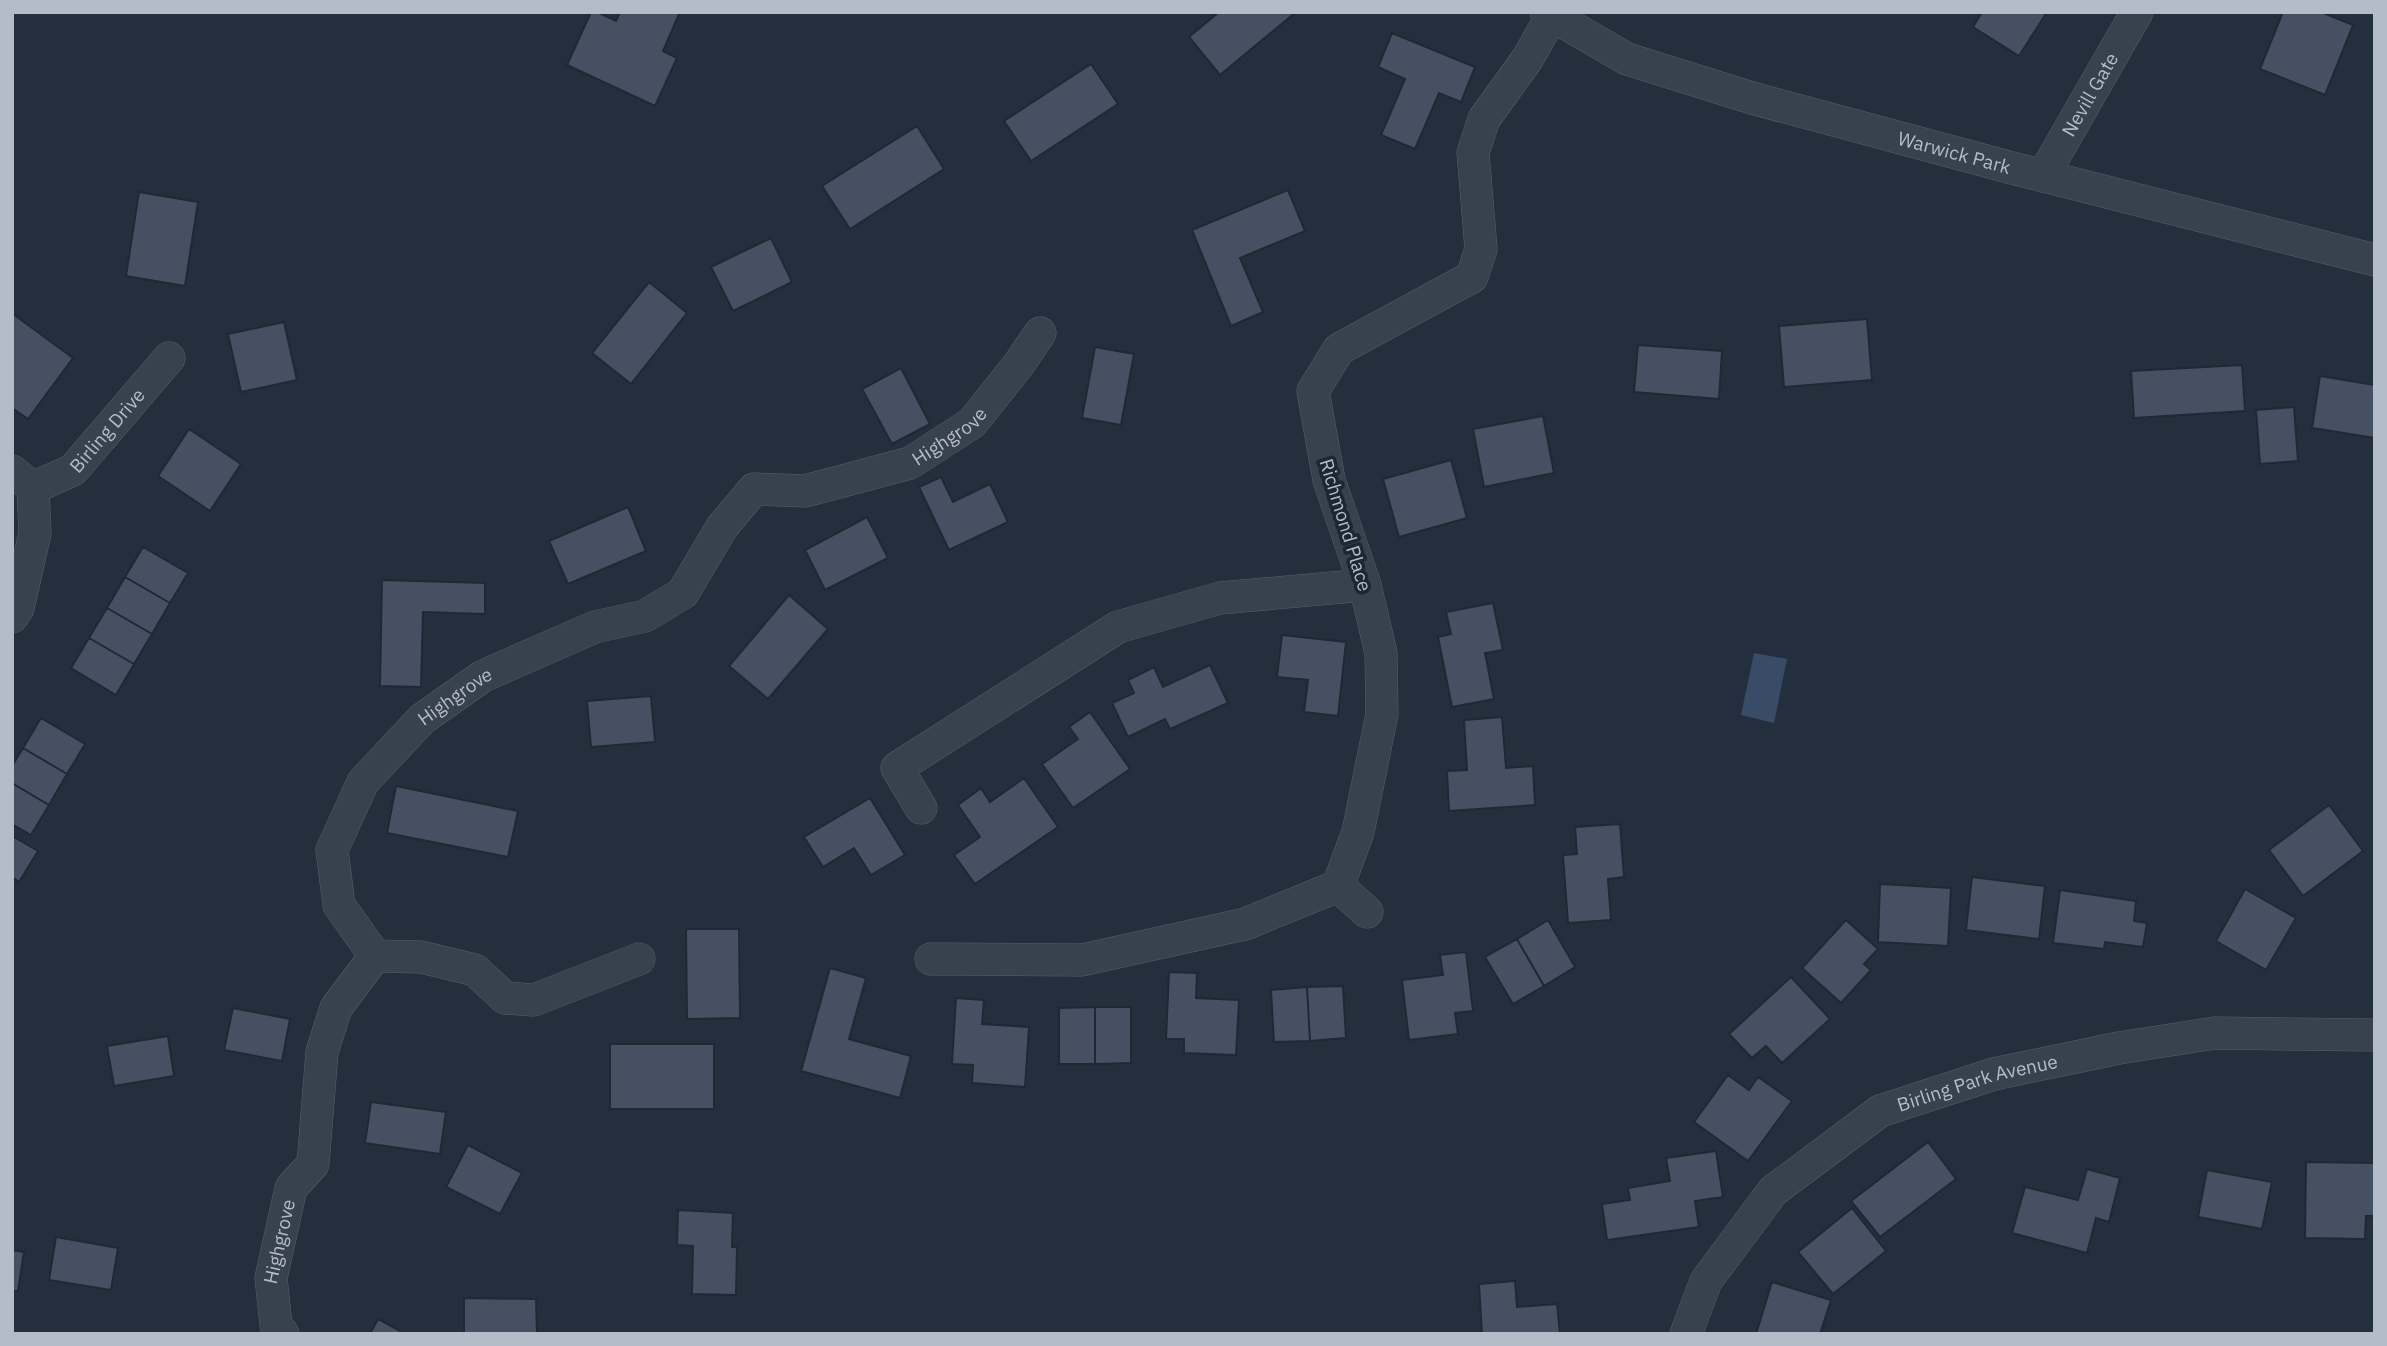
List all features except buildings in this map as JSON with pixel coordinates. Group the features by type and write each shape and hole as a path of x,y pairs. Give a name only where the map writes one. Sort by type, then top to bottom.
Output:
{"street":[{"name":"Nevill Gate","path":"2043,176 2137,12"},
{"name":"Warwick Park","path":"1548,14 1627,59 1752,98 2043,176 2375,260"},
{"name":"Richmond Place","path":"1338,886 1358,832 1382,714 1381,653 1365,585 1329,480 1313,391 1339,349 1472,277 1481,249 1473,153 1484,119 1528,58 1548,14"},
{"name":"Highgrove","path":"283,1334 276,1325 271,1278 291,1188 313,1164 323,1052 336,1008 375,956 339,905 332,850 363,782 422,719 483,676 595,627 645,616 684,593 722,527 754,489 805,491 909,463 972,423 1040,333"},
{"name":"Birling Drive","path":"12,617 18,608 35,533 22,480 73,470 169,358"},
{"path":"921,808 897,768 1118,627 1220,598 1365,585"},
{"path":"931,959 1082,960 1245,924 1338,886 1367,912"},
{"path":"375,956 421,957 475,970 505,998 534,1000 639,960"},
{"name":"Birling Park Avenue","path":"1686,1334 1706,1281 1773,1191 1880,1111 1994,1074 2119,1048 2201,1035 2228,1032 2375,1035"}],"water":[{"path":"1754,653 1787,659 1774,723 1741,715"}]}
